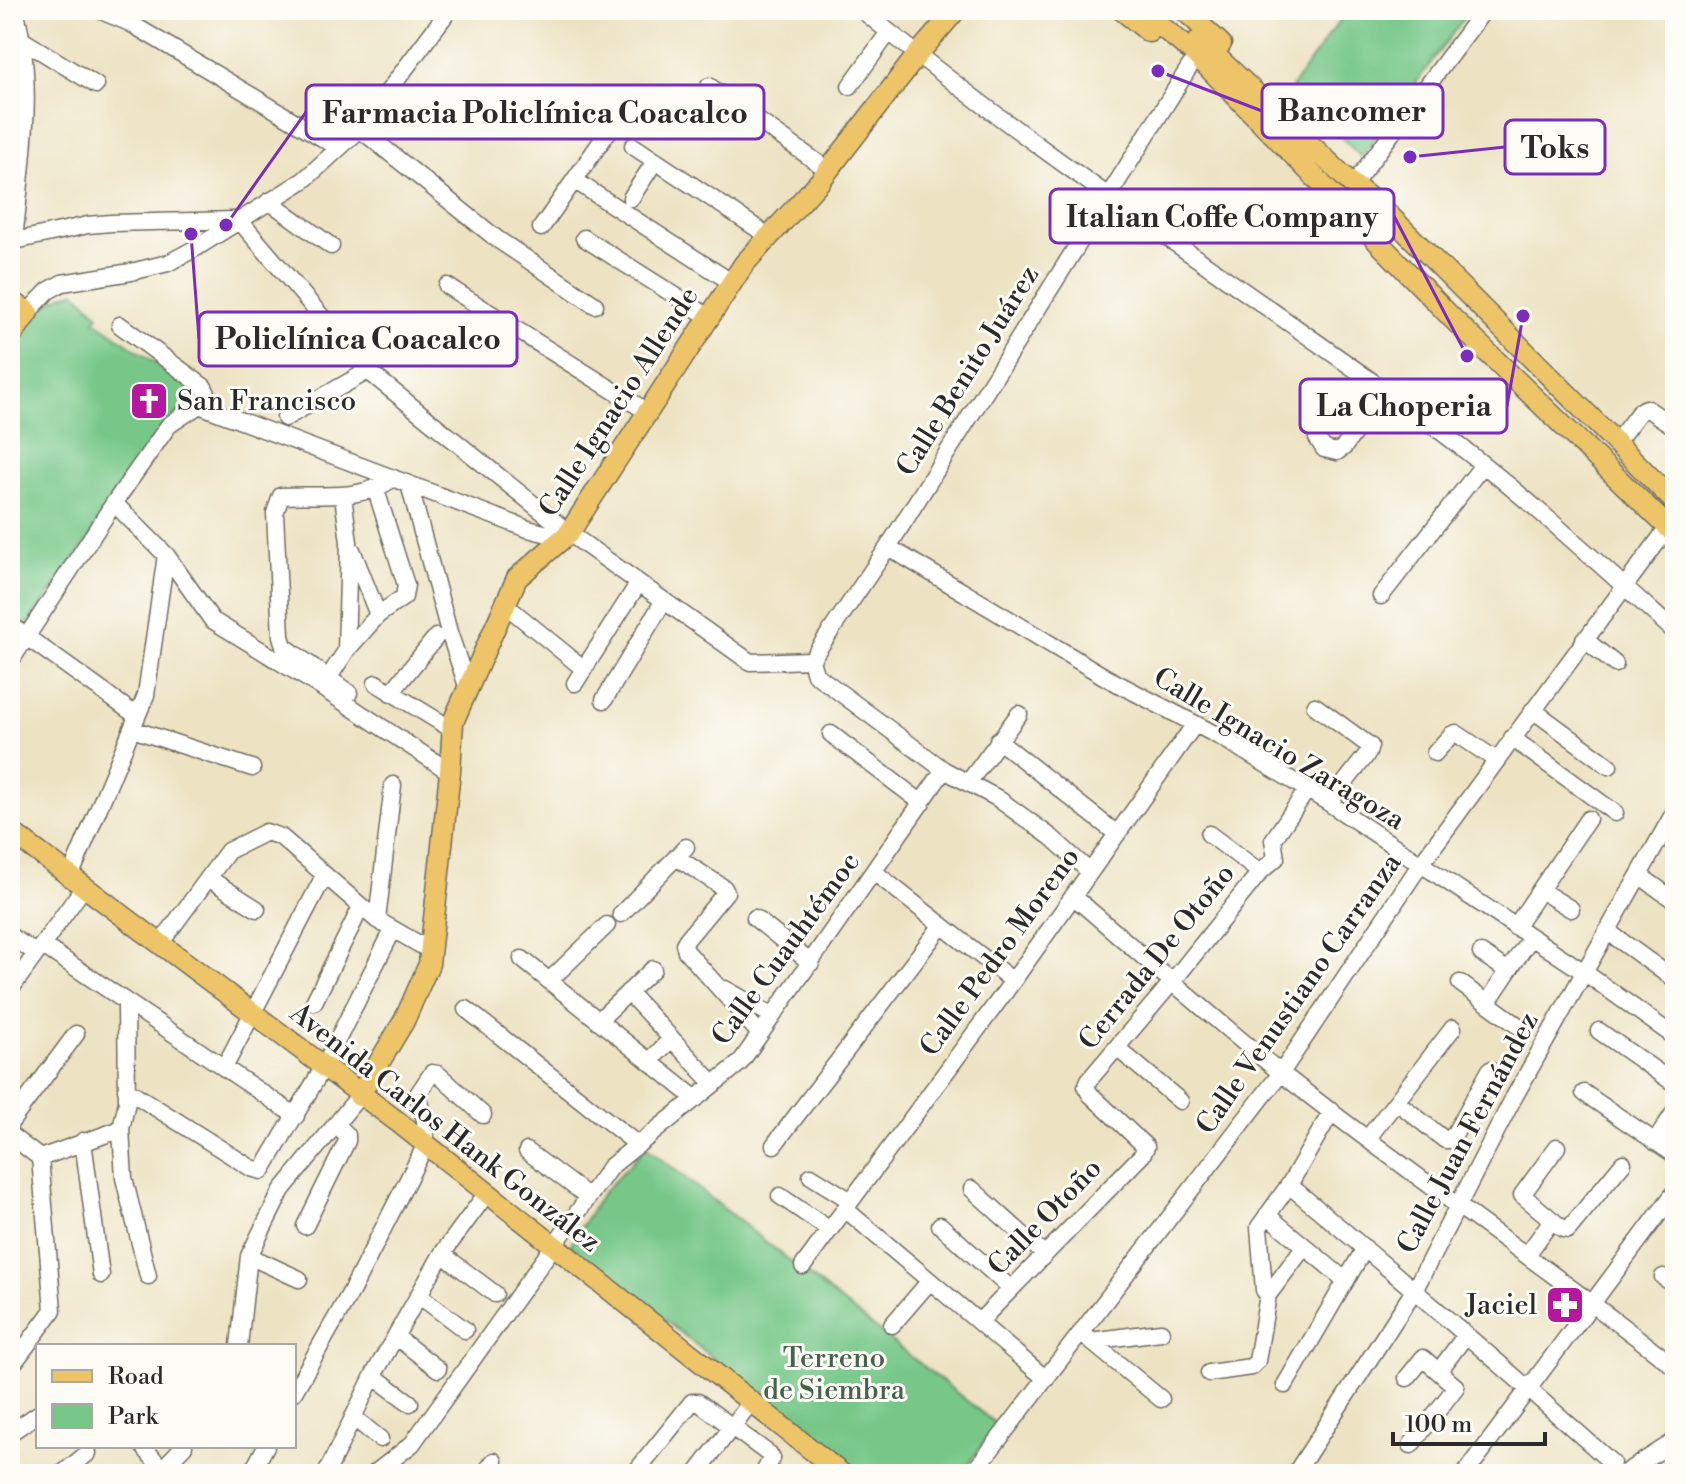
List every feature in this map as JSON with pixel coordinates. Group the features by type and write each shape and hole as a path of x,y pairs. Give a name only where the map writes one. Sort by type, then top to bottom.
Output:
{"main road":[{"name":"Calle Ignacio Allende","path":"359,1096 404,1021 429,964 453,722 517,578 567,536 731,282 767,235 828,170 956,10"},
{"path":"1122,10 1197,55"},
{"path":"1141,10 1380,206 1533,358 1675,490"},
{"path":"1161,10 1253,124 1332,205 1362,226 1588,448 1670,541"},
{"path":"1184,10 1359,177 1380,206"},
{"path":"10,300 28,312 10,338"},
{"path":"1498,362 1562,435 1670,541"},
{"path":"1612,434 1675,502"},
{"name":"Avenida Carlos Hank González","path":"10,831 426,1144 842,1474"}],"street":[{"path":"15,10 24,41 27,96 12,242 88,225 239,220"},
{"path":"99,10 130,23 339,148"},
{"path":"28,312 48,291 62,283 168,263 304,180 360,129 449,10"},
{"path":"862,10 1109,197 1374,383 1483,465 1536,507 1675,632"},
{"path":"1359,177 1484,10"},
{"path":"850,86 889,32"},
{"path":"24,41 96,85"},
{"name":"Calle Benito Juárez","path":"811,660 888,547 1197,55"},
{"path":"709,86 828,170"},
{"path":"541,228 612,126"},
{"path":"360,129 497,239 595,305"},
{"path":"633,146 767,235"},
{"path":"631,198 655,161"},
{"path":"574,180 731,282"},
{"path":"269,201 331,246"},
{"path":"239,220 368,371 567,536 750,662 811,660 815,674 944,770 997,798 1040,829 1090,872"},
{"path":"584,238 709,317"},
{"path":"447,286 646,411"},
{"path":"120,325 204,387 214,409"},
{"path":"285,418 368,371"},
{"path":"1356,407 1374,383"},
{"path":"10,662 169,425 199,405 528,529 567,536"},
{"path":"1612,434 1646,408 1675,427"},
{"path":"1381,596 1483,465"},
{"path":"349,693 284,646 275,513 281,496 343,496 402,481"},
{"path":"402,481 468,689"},
{"path":"329,677 346,651 378,615 404,597 406,585 376,490"},
{"path":"343,496 349,542 346,651"},
{"path":"114,503 166,555 212,620 450,772"},
{"name":"Calle Venustiano Carranza","path":"972,1474 1046,1379 1086,1337 1281,1073 1420,865 1623,585 1670,541"},
{"path":"349,542 378,615"},
{"name":"Calle Ignacio Zaragoza","path":"888,547 1107,678 1195,724 1329,803 1584,972 1675,1037"},
{"path":"10,990 39,949 77,882 146,695 166,555"},
{"path":"514,612 579,676 638,584"},
{"path":"604,700 663,602"},
{"path":"10,625 134,722 252,768"},
{"path":"391,693 436,637"},
{"path":"1584,639 1615,664"},
{"path":"376,683 453,730"},
{"path":"1315,706 1370,746 1368,753 1329,803"},
{"path":"1533,710 1609,766"},
{"path":"968,783 1019,714"},
{"name":"Calle Pedro Moreno","path":"803,1266 1013,981 1195,724"},
{"path":"1435,753 1456,733 1496,760"},
{"path":"831,734 922,803"},
{"path":"1512,738 1615,813"},
{"path":"998,740 1117,834"},
{"name":"Calle Cuauhtémoc","path":"374,1474 412,1444 610,1167 740,1063 944,770"},
{"path":"377,920 393,785"},
{"name":"Cerrada De Otoño","path":"1146,1147 1090,1094 1086,1087 1089,1080 1260,872 1276,858 1273,840 1307,790"},
{"name":"Calle Juan Fernández","path":"1295,1474 1415,1289 1513,1099 1674,815"},
{"path":"1515,927 1588,819"},
{"path":"160,944 228,851 266,832 281,837 377,920 431,951"},
{"path":"1209,834 1260,872"},
{"path":"549,981 681,852 726,892 684,944 686,951 760,1034"},
{"path":"874,872 1013,981"},
{"path":"1639,875 1675,901"},
{"path":"224,1068 324,876"},
{"path":"208,878 257,909"},
{"path":"1540,890 1571,909"},
{"path":"1073,896 1281,1073 1458,1206 1595,1303 1675,1367"},
{"path":"314,1002 361,907"},
{"path":"755,918 811,963"},
{"path":"774,1145 942,925"},
{"path":"126,1089 251,1168 262,1171 323,1068 393,930"},
{"path":"1607,931 1675,980"},
{"path":"10,936 39,949 126,1002 296,1116"},
{"path":"1487,1003 1531,937"},
{"path":"1481,953 1508,971"},
{"path":"522,959 696,1099"},
{"path":"598,1021 653,969"},
{"path":"1460,983 1517,1025"},
{"path":"719,988 741,996 773,1016"},
{"path":"628,992 714,1084"},
{"path":"126,1002 127,1102 121,1129 124,1178 148,1276"},
{"path":"466,1009 638,1145"},
{"path":"1368,1138 1453,1028"},
{"path":"1599,1031 1675,1084"},
{"path":"10,1123 76,1034"},
{"path":"649,1062 671,1039"},
{"path":"1117,1048 1180,1101"},
{"path":"1397,1102 1445,1140 1451,1140 1490,1070"},
{"path":"296,1388 352,1290 426,1144 425,1120 418,1094 432,1073 438,1074 483,1115"},
{"path":"1584,1093 1675,1155"},
{"path":"239,1344 249,1256 282,1190 359,1096"},
{"path":"1268,1295 1264,1290 1259,1227 1289,1185 1332,1111"},
{"path":"1655,1142 1675,1111"},
{"path":"305,1226 347,1141 347,1135 336,1124"},
{"path":"40,1158 121,1129"},
{"path":"10,1135 40,1158 53,1310 10,1368"},
{"path":"83,1141 101,1275"},
{"name":"Calle Otoño","path":"979,1322 1142,1155 1146,1147"},
{"path":"1557,1147 1522,1195 1568,1230 1623,1163"},
{"path":"527,1151 587,1196"},
{"path":"811,1176 1046,1379"},
{"path":"1289,1185 1415,1289 1465,1336 1632,1471 1675,1441"},
{"path":"972,1189 1044,1254"},
{"path":"1465,1474 1675,1192"},
{"path":"326,1474 373,1376 442,1254 487,1193"},
{"path":"780,1196 830,1230"},
{"path":"1267,1215 1346,1281"},
{"path":"1527,1255 1552,1220"},
{"path":"940,1225 1011,1289"},
{"path":"1209,1373 1251,1367 1257,1361 1268,1295 1304,1247"},
{"path":"1285,1385 1365,1248"},
{"path":"442,1254 495,1294"},
{"path":"249,1256 299,1279"},
{"path":"892,1325 930,1281"},
{"path":"420,1296 465,1330"},
{"path":"1086,1337 1161,1332"},
{"path":"1439,1371 1465,1336"},
{"path":"396,1337 438,1369"},
{"path":"1086,1337 1161,1399"},
{"path":"1407,1378 1423,1358 1456,1387 1411,1445"},
{"path":"373,1376 410,1403"},
{"path":"634,1474 692,1402 698,1402 769,1454 772,1458 763,1474"},
{"path":"696,1474 751,1402"},
{"path":"10,1433 36,1415"},
{"path":"353,1417 380,1439"},
{"path":"145,1448 164,1471 182,1448"},
{"path":"251,1474 265,1448"},
{"path":"62,1474 88,1453"}],"green space":[{"path":"1347,10 1470,10 1361,157 1292,87"},
{"path":"75,291 99,315 95,321 194,390 26,627 10,616 10,353 29,323 44,308"},
{"name":"Terreno de Siembra","path":"646,1147 996,1424 962,1474 859,1474 570,1245 601,1195"}],"place":[{"name":"Bancomer","path":"1158,71"},
{"name":"Toks","path":"1410,157"},
{"name":"Farmacia Policlínica Coacalco","path":"226,225"},
{"name":"Policlínica Coacalco","path":"191,234"},
{"name":"La Choperia","path":"1523,316"},
{"name":"Italian Coffe Company","path":"1467,356"},
{"name":"San Francisco","path":"149,401"},
{"name":"Jaciel","path":"1565,1305"}]}
